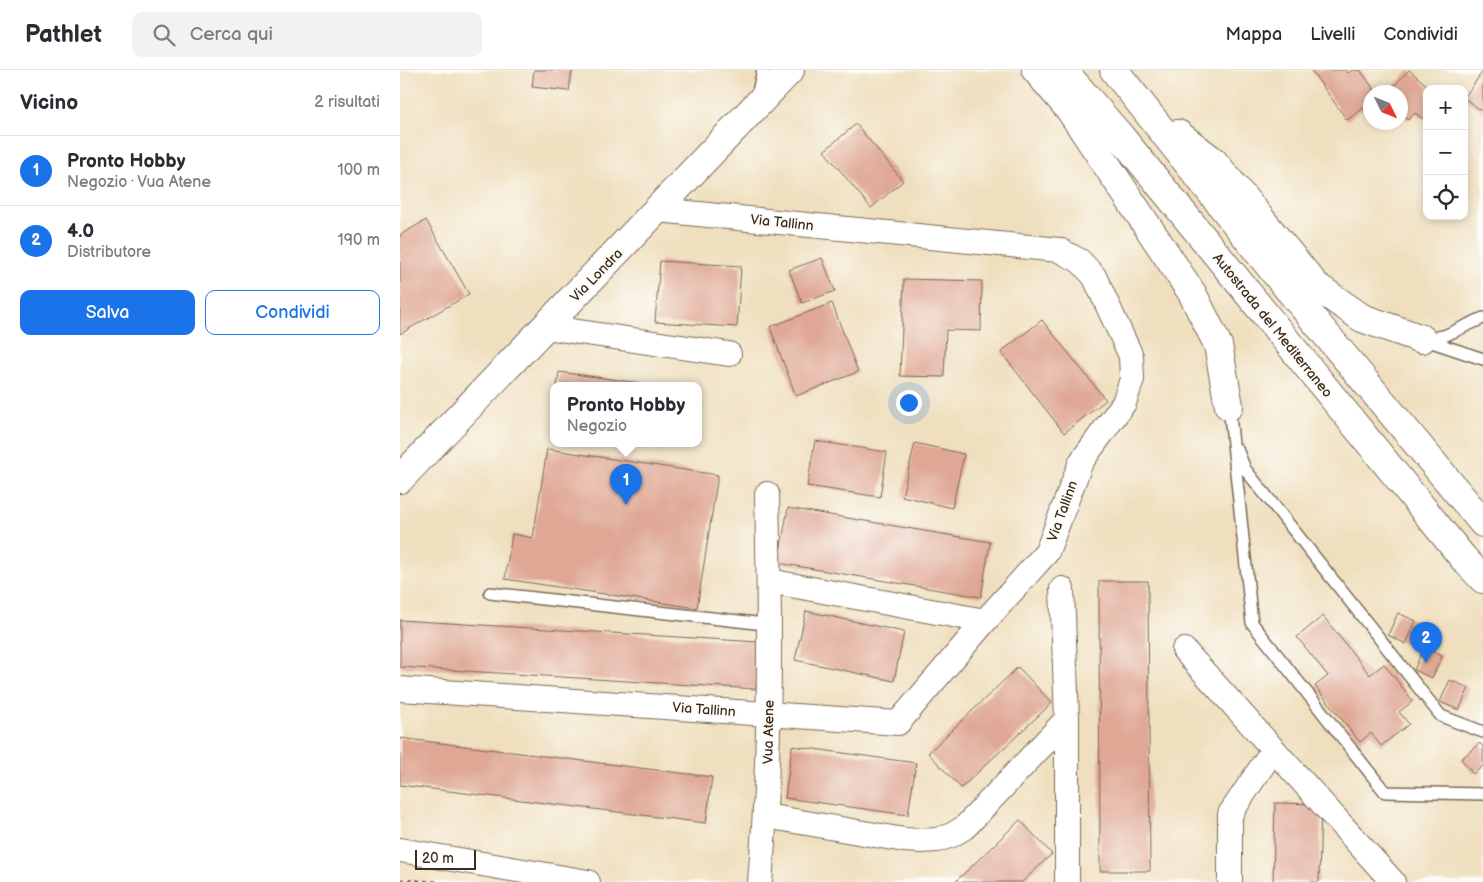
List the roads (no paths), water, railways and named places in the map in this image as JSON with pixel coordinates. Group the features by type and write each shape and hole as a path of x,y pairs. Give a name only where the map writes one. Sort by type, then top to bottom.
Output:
{"main road":[{"name":"Via Londra","path":"400,479 790,70"},
{"path":"1036,70 1070,110 1192,293 1218,345 1229,406"},
{"name":"Autostrada del Mediterraneo","path":"1062,70 1121,137 1458,552 1483,579"},
{"path":"1114,70 1275,273 1483,523"},
{"path":"1147,111 1213,161 1316,286 1362,318 1422,339"}],"street":[{"name":"Via Tallinn","path":"400,689 898,723 1047,552 1081,462 1124,403 1132,379 1131,356 1094,276 1080,260 1059,250 658,210"},
{"path":"545,327 729,354"},
{"name":"Vua Atene","path":"760,882 766,816 769,713 767,494"},
{"path":"769,581 985,621"},
{"path":"1062,589 1067,719 1067,882"},
{"path":"1184,650 1393,882"},
{"path":"766,816 904,840 937,840 952,835 965,827 1067,719"},
{"path":"1230,882 1230,814 1273,750"},
{"path":"400,850 588,882"}],"lane":[{"path":"755,105 762,70"},
{"path":"1422,339 1444,336 1483,318"},
{"path":"1422,339 1483,359"},
{"path":"1229,406 1235,443 1245,468 1441,716 1483,732"},
{"path":"1229,406 1252,623 1385,792 1483,794"},
{"path":"490,593 756,622"}],"place":[{"name":"Pronto Hobby","path":"626,505"},
{"name":"4.0","path":"1426,663"}]}
